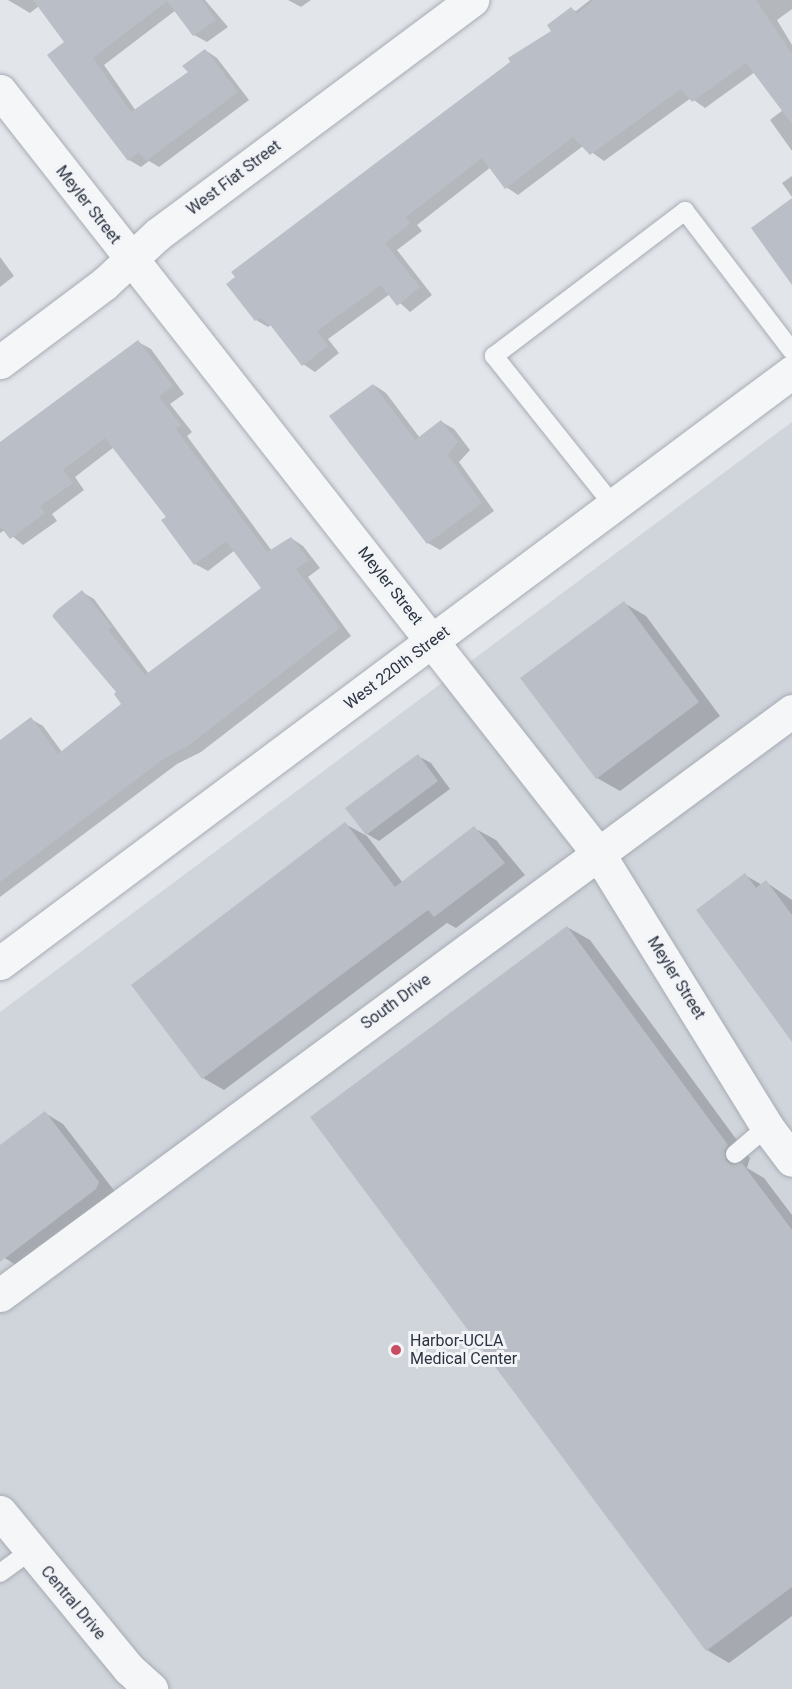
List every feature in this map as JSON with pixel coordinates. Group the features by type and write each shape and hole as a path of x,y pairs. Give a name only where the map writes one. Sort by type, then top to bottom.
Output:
{"street":[{"name":"West Fiat Street","path":"0,362 131,260 158,234 472,0"},
{"name":"Meyler Street","path":"0,91 131,260 434,641 598,853 767,1126 792,1160"},
{"name":"West 220th Street","path":"0,963 792,372"},
{"name":"South Drive","path":"0,1295 792,711"},
{"name":"Central Drive","path":"0,1512 129,1669 151,1689"}],"lane":[{"path":"613,506 494,356 685,211 792,351"},
{"path":"735,1154 767,1126"},
{"path":"0,1573 30,1551"}],"shaded area":[{"name":"Harbor-UCLA Medical Center","path":"792,422 792,1689 0,1689 0,1012"}],"building":[{"path":"33,0 202,0 216,20 193,36 167,1 93,58 131,112 188,72 182,66 205,49 238,92 146,161 139,152 128,161 47,55 64,42"},
{"path":"594,0 756,0 792,54 792,124 746,63 692,102 681,89 590,155 573,137 505,189 482,158 406,217 410,224 385,243 420,287 397,306 381,285 317,331 328,346 302,366 271,326 259,318 255,321 226,284 235,277 231,272 510,62 508,58 551,31 547,25 571,7 577,14"},
{"path":"792,198 792,285 751,228"},
{"path":"138,340 173,386 159,397 181,425 176,429 267,552 291,537 309,560 296,569 340,628 188,746 165,758 0,882 0,740 31,717 58,754 121,704 114,694 116,692 52,616 57,610 82,590 112,627 108,630 145,675 261,588 226,541 194,565 161,520 166,517 105,438 63,470 73,483 40,506 45,513 10,539 0,526 0,442"},
{"path":"373,384 415,440 441,420 458,442 448,455 482,503 427,544 329,416"},
{"path":"624,601 699,702 596,779 520,678"},
{"path":"418,754 438,781 366,835 345,808"},
{"path":"345,822 395,887 474,826 505,863 434,917 428,910 202,1079 131,985"},
{"path":"745,873 756,888 766,880 792,915 792,1042 696,910"},
{"path":"567,926 728,1145 724,1151 726,1161 732,1165 742,1163 792,1230 792,1587 706,1651 310,1117"},
{"path":"45,1111 99,1182 96,1189 0,1262 0,1145"}],"place":[{"name":"Harbor-UCLA Medical Center","path":"396,1350"}]}
